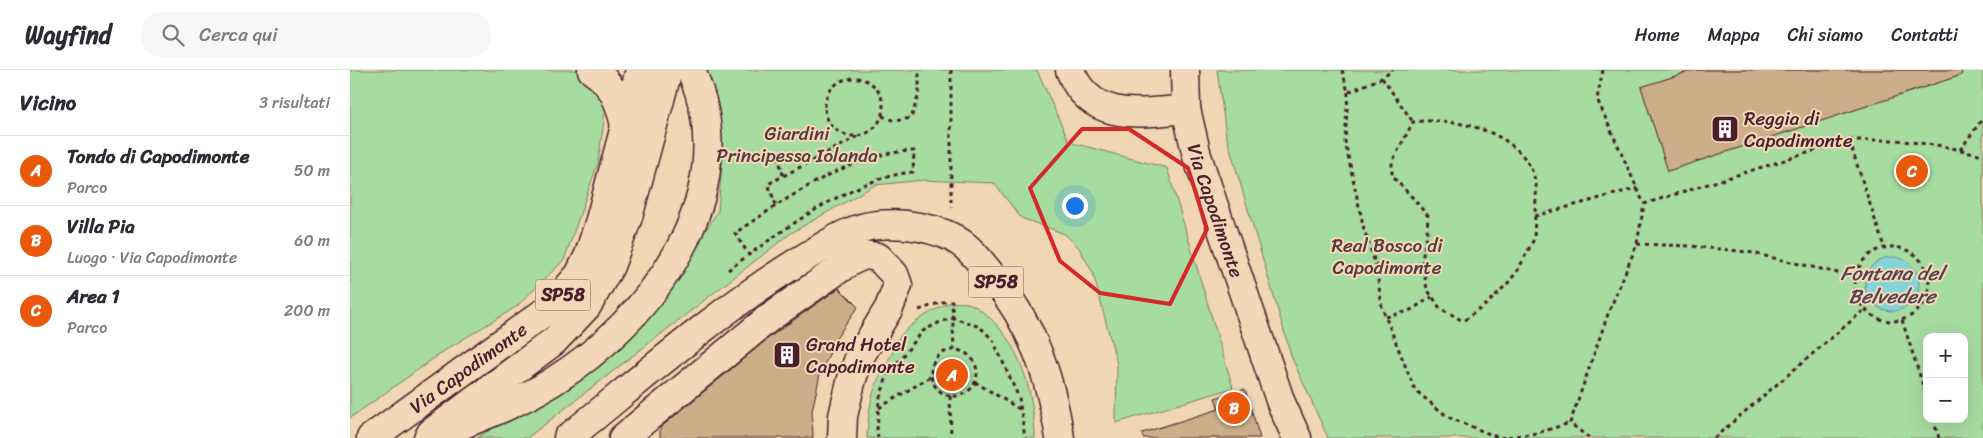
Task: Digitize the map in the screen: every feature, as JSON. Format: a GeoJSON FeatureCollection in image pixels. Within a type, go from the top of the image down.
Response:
{"type":"FeatureCollection","features":[{"type":"Feature","properties":{"kind":"main road"},"geometry":{"type":"LineString","coordinates":[[592,70],[603,78],[614,92],[621,108],[625,126]]}},
{"type":"Feature","properties":{"kind":"main road","name":"Via Capodimonte"},"geometry":{"type":"LineString","coordinates":[[371,438],[550,308],[579,275],[589,256],[599,226],[640,70]]}},
{"type":"Feature","properties":{"kind":"main road"},"geometry":{"type":"LineString","coordinates":[[1070,70],[1078,86],[1088,97],[1102,106],[1121,112],[1186,109]]}},
{"type":"Feature","properties":{"kind":"main road","name":"Via Capodimonte"},"geometry":{"type":"LineString","coordinates":[[1178,70],[1197,156],[1281,403],[1297,438]]}},
{"type":"Feature","properties":{"kind":"main road"},"geometry":{"type":"LineString","coordinates":[[428,438],[506,406],[553,381],[623,325],[668,270],[684,244],[693,222],[702,194],[707,165],[708,138],[700,92],[681,72]]}},
{"type":"Feature","properties":{"kind":"main road","name":"Via Capodimonte"},"geometry":{"type":"LineString","coordinates":[[424,438],[554,341],[587,306],[610,266],[681,72]]}},
{"type":"Feature","properties":{"kind":"main road","name":"SP58"},"geometry":{"type":"LineString","coordinates":[[568,438],[729,308],[787,268],[847,233],[876,225],[898,224],[925,228],[952,238],[962,244],[1009,297],[1027,326],[1040,357],[1055,405],[1060,438]]}},
{"type":"Feature","properties":{"kind":"main road"},"geometry":{"type":"LineString","coordinates":[[623,438],[770,317],[849,262],[864,256],[878,257],[894,274],[898,285],[889,308],[859,358],[851,382],[844,416],[842,438]]}},
{"type":"Feature","properties":{"kind":"path"},"geometry":{"type":"LineString","coordinates":[[882,116],[895,121],[911,118],[919,94],[919,70]]}},
{"type":"Feature","properties":{"kind":"path"},"geometry":{"type":"LineString","coordinates":[[951,70],[951,205]]}},
{"type":"Feature","properties":{"kind":"path"},"geometry":{"type":"LineString","coordinates":[[1342,70],[1348,92],[1345,142],[1364,229],[1376,266],[1382,308],[1415,390],[1448,417],[1499,438],[1537,432],[1570,423]]}},
{"type":"Feature","properties":{"kind":"path"},"geometry":{"type":"LineString","coordinates":[[1348,92],[1382,78],[1393,70]]}},
{"type":"Feature","properties":{"kind":"path"},"geometry":{"type":"LineString","coordinates":[[1570,423],[1608,314],[1637,244],[1644,204],[1596,99],[1603,70]]}},
{"type":"Feature","properties":{"kind":"path"},"geometry":{"type":"LineString","coordinates":[[776,205],[768,184],[862,135],[878,124],[882,116],[882,97],[870,83],[862,79],[852,78],[835,86],[826,102],[826,112],[830,122],[836,129],[844,134],[862,135]]}},
{"type":"Feature","properties":{"kind":"path"},"geometry":{"type":"LineString","coordinates":[[1382,78],[1413,122]]}},
{"type":"Feature","properties":{"kind":"path"},"geometry":{"type":"LineString","coordinates":[[1960,150],[1983,118]]}},
{"type":"Feature","properties":{"kind":"path"},"geometry":{"type":"LineString","coordinates":[[1427,120],[1470,125],[1504,138],[1529,164],[1536,185],[1534,239],[1518,270],[1487,304],[1463,321],[1440,308],[1427,289],[1422,260],[1428,216],[1392,176],[1392,162],[1413,122],[1427,120]]}},
{"type":"Feature","properties":{"kind":"path"},"geometry":{"type":"LineString","coordinates":[[1644,204],[1849,140],[1896,140],[1983,155]]}},
{"type":"Feature","properties":{"kind":"path"},"geometry":{"type":"LineString","coordinates":[[1849,140],[1884,247]]}},
{"type":"Feature","properties":{"kind":"path"},"geometry":{"type":"LineString","coordinates":[[728,270],[749,255],[778,234],[865,184],[894,174],[913,172],[914,151],[897,151],[844,167],[776,205],[735,233],[749,255]]}},
{"type":"Feature","properties":{"kind":"path"},"geometry":{"type":"LineString","coordinates":[[778,156],[784,176]]}},
{"type":"Feature","properties":{"kind":"path"},"geometry":{"type":"LineString","coordinates":[[1535,216],[1637,188]]}},
{"type":"Feature","properties":{"kind":"path"},"geometry":{"type":"LineString","coordinates":[[1637,244],[1690,246],[1748,252],[1855,277]]}},
{"type":"Feature","properties":{"kind":"path"},"geometry":{"type":"LineString","coordinates":[[1884,247],[1903,247],[1920,258],[1929,274],[1929,294],[1919,310],[1902,320],[1882,320],[1864,310],[1855,294],[1855,277],[1864,258],[1884,247]]}},
{"type":"Feature","properties":{"kind":"path"},"geometry":{"type":"LineString","coordinates":[[1386,316],[1409,311],[1432,297]]}},
{"type":"Feature","properties":{"kind":"path"},"geometry":{"type":"LineString","coordinates":[[912,314],[928,306],[952,301],[954,350]]}},
{"type":"Feature","properties":{"kind":"path"},"geometry":{"type":"LineString","coordinates":[[1714,438],[1864,310]]}},
{"type":"Feature","properties":{"kind":"path"},"geometry":{"type":"LineString","coordinates":[[878,438],[876,430],[879,400],[888,374],[923,331],[942,321],[954,318],[980,327],[993,340],[1019,398],[1025,438]]}},
{"type":"Feature","properties":{"kind":"path"},"geometry":{"type":"LineString","coordinates":[[1902,320],[1923,386]]}},
{"type":"Feature","properties":{"kind":"path"},"geometry":{"type":"LineString","coordinates":[[954,350],[966,354],[972,359],[977,374],[975,382],[965,394],[950,396],[937,390],[930,377],[930,369],[937,356],[943,352],[954,350]]}},
{"type":"Feature","properties":{"kind":"path"},"geometry":{"type":"LineString","coordinates":[[879,408],[930,377]]}},
{"type":"Feature","properties":{"kind":"path"},"geometry":{"type":"LineString","coordinates":[[975,382],[1021,410]]}},
{"type":"Feature","properties":{"kind":"path"},"geometry":{"type":"LineString","coordinates":[[950,396],[950,438]]}},
{"type":"Feature","properties":{"kind":"path"},"geometry":{"type":"LineString","coordinates":[[1570,423],[1589,438]]}},
{"type":"Feature","properties":{"kind":"path"},"geometry":{"type":"LineString","coordinates":[[1934,423],[1939,438]]}},
{"type":"Feature","properties":{"kind":"highlighted area"},"geometry":{"type":"Polygon","coordinates":[[[1082,129],[1129,129],[1188,168],[1207,229],[1170,304],[1100,293],[1060,261],[1030,188],[1082,129]]]}},
{"type":"Feature","properties":{"kind":"green space"},"geometry":{"type":"Polygon","coordinates":[[[350,70],[611,70],[598,163],[564,260],[516,307],[447,349],[350,418],[350,70]]]}},
{"type":"Feature","properties":{"kind":"green space","name":"Giardini Principessa Iolanda"},"geometry":{"type":"Polygon","coordinates":[[[706,70],[1037,70],[1069,142],[1167,168],[1233,388],[1116,423],[1117,364],[1093,273],[1079,248],[1065,234],[1021,218],[994,183],[924,180],[875,185],[791,233],[527,438],[477,438],[541,398],[643,324],[718,211],[723,152],[706,70]]]}},
{"type":"Feature","properties":{"kind":"green space","name":"Real Bosco di Capodimonte"},"geometry":{"type":"Polygon","coordinates":[[[1217,70],[1983,70],[1983,438],[1328,438],[1292,358],[1226,135],[1217,70]]]}},
{"type":"Feature","properties":{"kind":"green space"},"geometry":{"type":"Polygon","coordinates":[[[948,303],[967,303],[977,307],[1001,330],[1010,343],[1018,358],[1029,389],[1035,438],[867,438],[869,414],[876,384],[899,338],[916,322],[948,303]]]}},
{"type":"Feature","properties":{"kind":"water","name":"Fontana del Belvedere"},"geometry":{"type":"Polygon","coordinates":[[[1892,257],[1902,259],[1911,265],[1917,274],[1919,284],[1917,294],[1911,303],[1902,309],[1892,311],[1882,309],[1873,303],[1867,294],[1865,284],[1867,274],[1873,265],[1882,259],[1892,257]]]}},
{"type":"Feature","properties":{"kind":"building","name":"Reggia di Capodimonte"},"geometry":{"type":"Polygon","coordinates":[[[1694,70],[1961,70],[1962,75],[1668,171],[1641,87],[1694,70]]]}},
{"type":"Feature","properties":{"kind":"building","name":"Grand Hotel Capodimonte"},"geometry":{"type":"Polygon","coordinates":[[[839,288],[858,307],[837,337],[820,374],[812,411],[813,438],[660,438],[660,428],[771,336],[839,288]]]}},
{"type":"Feature","properties":{"kind":"building"},"geometry":{"type":"Polygon","coordinates":[[[1245,389],[1260,438],[1143,438],[1142,433],[1219,409],[1215,398],[1245,389]]]}},
{"type":"Feature","properties":{"kind":"place","name":"Reggia di Capodimonte"},"geometry":{"type":"Point","coordinates":[1725,129]}},
{"type":"Feature","properties":{"kind":"place","name":"Area 1"},"geometry":{"type":"Point","coordinates":[1912,171]}},
{"type":"Feature","properties":{"kind":"place","name":"Grand Hotel Capodimonte"},"geometry":{"type":"Point","coordinates":[787,355]}},
{"type":"Feature","properties":{"kind":"place","name":"Tondo di Capodimonte"},"geometry":{"type":"Point","coordinates":[952,375]}},
{"type":"Feature","properties":{"kind":"place","name":"Villa Pia"},"geometry":{"type":"Point","coordinates":[1234,408]}}]}
